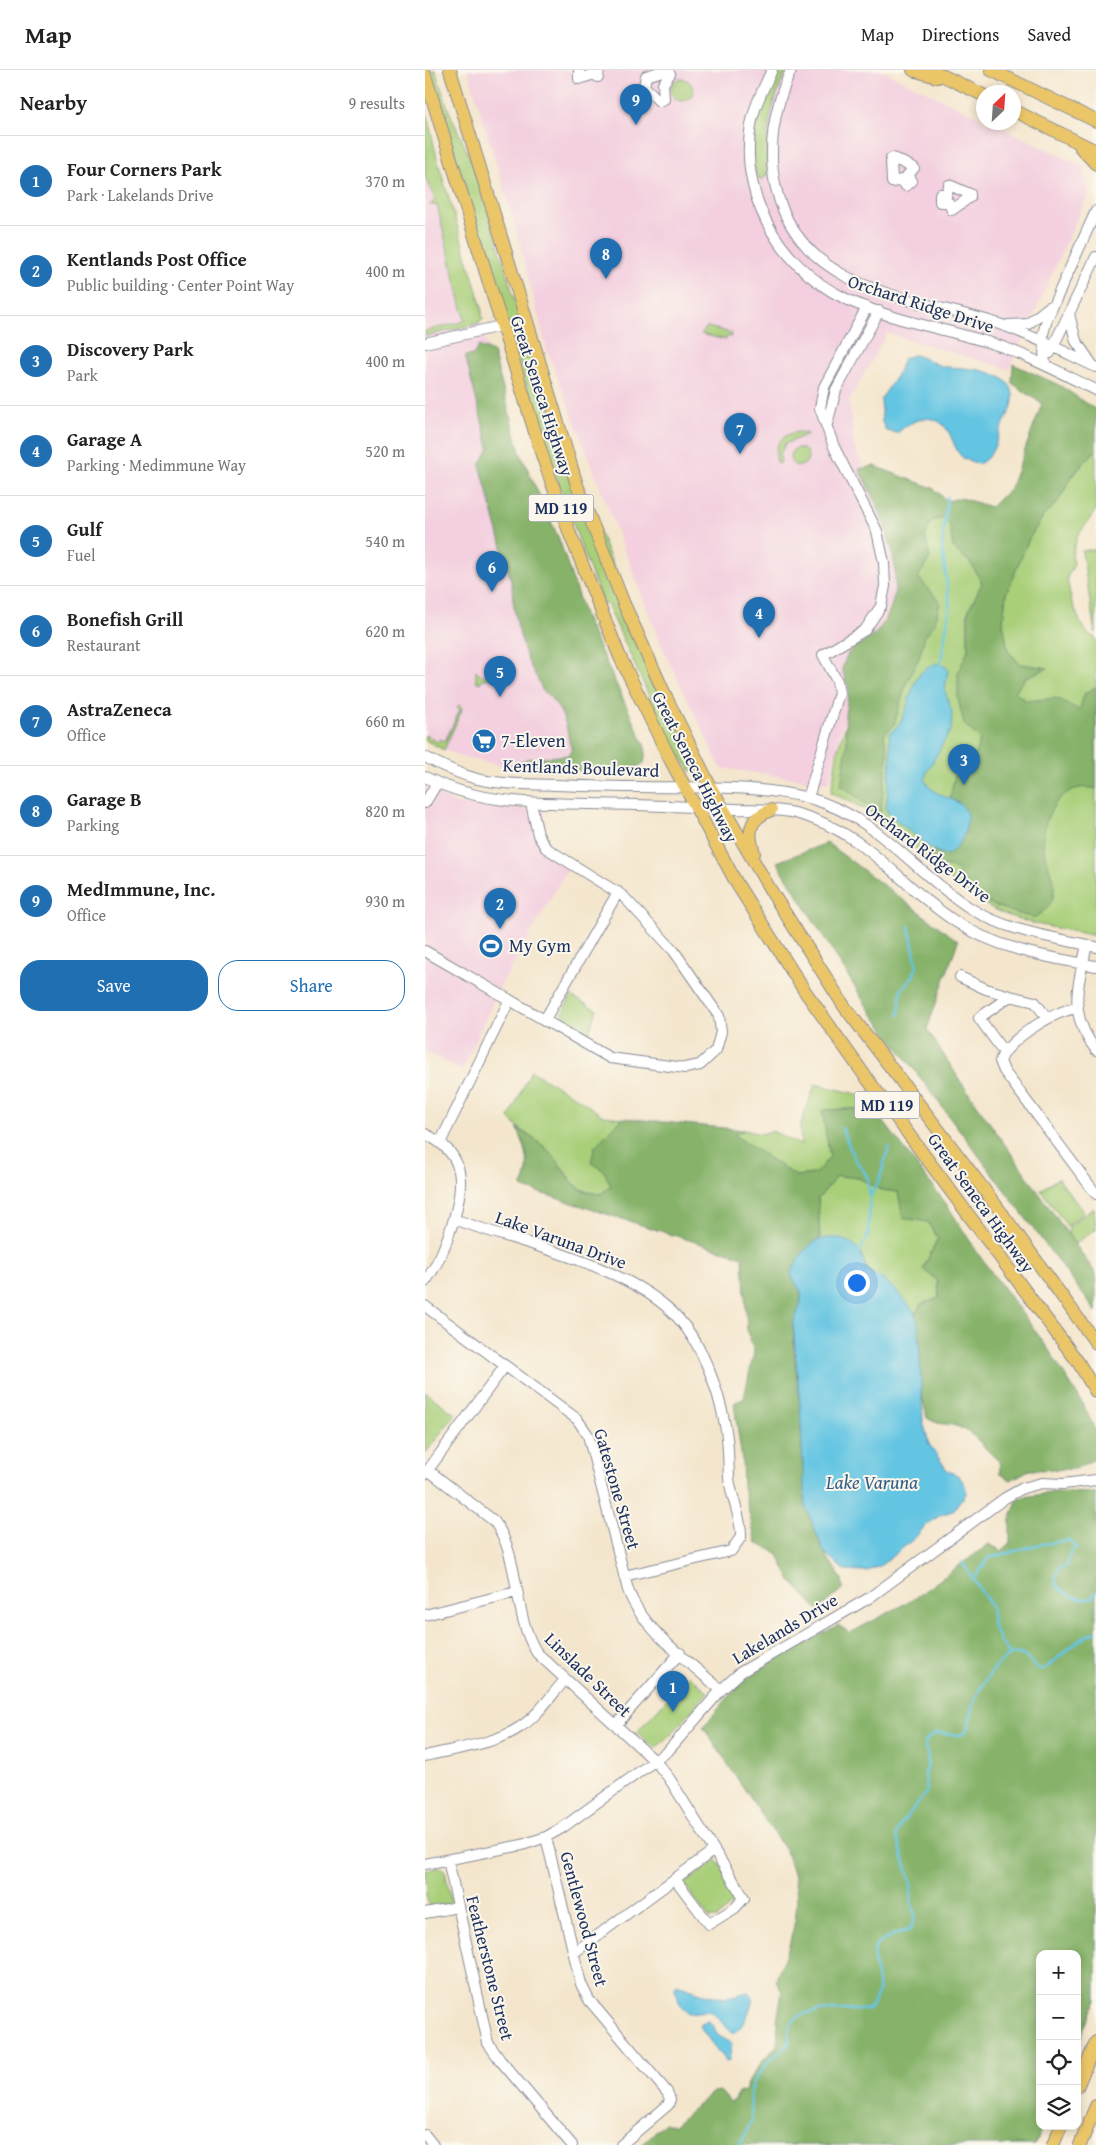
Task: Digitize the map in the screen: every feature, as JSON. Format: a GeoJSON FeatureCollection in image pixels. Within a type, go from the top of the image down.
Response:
{"type":"FeatureCollection","features":[{"type":"Feature","properties":{"kind":"main road","name":"Great Seneca Highway"},"geometry":{"type":"LineString","coordinates":[[450,70],[577,485],[628,612],[667,699],[710,786],[771,891],[844,1006],[1020,1238],[1096,1343]]}},
{"type":"Feature","properties":{"kind":"main road"},"geometry":{"type":"LineString","coordinates":[[913,70],[956,82]]}},
{"type":"Feature","properties":{"kind":"main road"},"geometry":{"type":"LineString","coordinates":[[931,70],[976,92]]}},
{"type":"Feature","properties":{"kind":"main road"},"geometry":{"type":"LineString","coordinates":[[991,70],[1096,121]]}},
{"type":"Feature","properties":{"kind":"main road","name":"Great Seneca Highway"},"geometry":{"type":"LineString","coordinates":[[425,75],[501,326],[543,458],[571,534],[621,657],[705,826],[737,884],[804,990],[863,1073],[1078,1362],[1096,1392]]}},
{"type":"Feature","properties":{"kind":"main road"},"geometry":{"type":"LineString","coordinates":[[1021,114],[1096,151]]}},
{"type":"Feature","properties":{"kind":"main road"},"geometry":{"type":"LineString","coordinates":[[1067,137],[1092,158],[1096,164]]}},
{"type":"Feature","properties":{"kind":"main road"},"geometry":{"type":"LineString","coordinates":[[771,810],[755,820],[749,837],[771,891]]}},
{"type":"Feature","properties":{"kind":"main road"},"geometry":{"type":"LineString","coordinates":[[1078,2085],[1096,2042]]}},
{"type":"Feature","properties":{"kind":"main road"},"geometry":{"type":"LineString","coordinates":[[1080,2145],[1096,2106]]}},
{"type":"Feature","properties":{"kind":"main road"},"geometry":{"type":"LineString","coordinates":[[1053,2145],[1059,2130]]}},
{"type":"Feature","properties":{"kind":"street"},"geometry":{"type":"LineString","coordinates":[[579,70],[579,79],[594,74],[598,77],[599,70]]}},
{"type":"Feature","properties":{"kind":"street","name":"Orchard Ridge Drive"},"geometry":{"type":"LineString","coordinates":[[772,70],[757,104],[750,130],[750,169],[759,206],[774,236],[797,266],[815,282],[867,307],[1002,347],[1045,365],[1096,390]]}},
{"type":"Feature","properties":{"kind":"street","name":"Orchard Ridge Drive"},"geometry":{"type":"LineString","coordinates":[[791,70],[773,120],[771,155],[778,198],[792,227],[803,243],[834,270],[864,284],[997,324],[1043,342],[1095,366]]}},
{"type":"Feature","properties":{"kind":"street"},"geometry":{"type":"LineString","coordinates":[[1045,365],[1044,327],[1053,302],[1096,211]]}},
{"type":"Feature","properties":{"kind":"street"},"geometry":{"type":"LineString","coordinates":[[1045,365],[1096,257]]}},
{"type":"Feature","properties":{"kind":"street"},"geometry":{"type":"LineString","coordinates":[[997,324],[1010,326],[1028,324],[1045,312],[1053,302]]}},
{"type":"Feature","properties":{"kind":"street"},"geometry":{"type":"LineString","coordinates":[[808,798],[839,693],[837,681],[823,655],[865,630],[881,606],[885,586],[884,564],[877,531],[834,447],[827,424],[821,416],[820,408],[824,387],[867,307]]}},
{"type":"Feature","properties":{"kind":"street"},"geometry":{"type":"LineString","coordinates":[[827,424],[831,416],[836,390],[879,311]]}},
{"type":"Feature","properties":{"kind":"street"},"geometry":{"type":"LineString","coordinates":[[1069,314],[1076,341],[1095,366]]}},
{"type":"Feature","properties":{"kind":"street"},"geometry":{"type":"LineString","coordinates":[[425,343],[501,326]]}},
{"type":"Feature","properties":{"kind":"street","name":"Kentlands Boulevard"},"geometry":{"type":"LineString","coordinates":[[425,757],[457,773],[494,782],[639,787],[710,786]]}},
{"type":"Feature","properties":{"kind":"street","name":"Kentlands Boulevard"},"geometry":{"type":"LineString","coordinates":[[425,777],[481,798],[531,803],[696,806]]}},
{"type":"Feature","properties":{"kind":"street"},"geometry":{"type":"LineString","coordinates":[[425,803],[437,783]]}},
{"type":"Feature","properties":{"kind":"street","name":"Orchard Ridge Drive"},"geometry":{"type":"LineString","coordinates":[[710,786],[768,791],[808,798],[839,809],[863,822],[896,845],[950,893],[988,918],[1029,932],[1091,946]]}},
{"type":"Feature","properties":{"kind":"street"},"geometry":{"type":"LineString","coordinates":[[425,952],[604,1055],[626,1061],[675,1068],[690,1068],[706,1061],[716,1050],[721,1027],[716,1010],[667,942],[618,892],[552,853],[541,842],[531,803]]}},
{"type":"Feature","properties":{"kind":"street"},"geometry":{"type":"LineString","coordinates":[[536,826],[547,803]]}},
{"type":"Feature","properties":{"kind":"street","name":"Orchard Ridge Drive"},"geometry":{"type":"LineString","coordinates":[[696,806],[771,810],[816,819],[843,831],[873,852],[938,909],[977,934],[1025,952],[1096,966]]}},
{"type":"Feature","properties":{"kind":"street"},"geometry":{"type":"LineString","coordinates":[[544,1021],[618,892]]}},
{"type":"Feature","properties":{"kind":"street"},"geometry":{"type":"LineString","coordinates":[[1091,946],[1083,964],[1076,1008],[1081,1027],[1096,1049]]}},
{"type":"Feature","properties":{"kind":"street"},"geometry":{"type":"LineString","coordinates":[[960,977],[986,989],[1035,1002],[1047,1018]]}},
{"type":"Feature","properties":{"kind":"street"},"geometry":{"type":"LineString","coordinates":[[1003,1051],[979,1018],[1010,996]]}},
{"type":"Feature","properties":{"kind":"street"},"geometry":{"type":"LineString","coordinates":[[441,1141],[509,1001]]}},
{"type":"Feature","properties":{"kind":"street"},"geometry":{"type":"LineString","coordinates":[[1076,1008],[1062,1010],[1047,1018],[1003,1051],[999,1060],[1004,1071],[1096,1194]]}},
{"type":"Feature","properties":{"kind":"street"},"geometry":{"type":"LineString","coordinates":[[425,1134],[441,1141],[451,1154],[461,1174],[461,1195],[454,1219],[439,1261],[425,1282]]}},
{"type":"Feature","properties":{"kind":"street","name":"Lake Varuna Drive"},"geometry":{"type":"LineString","coordinates":[[454,1219],[600,1268],[647,1291],[680,1319],[707,1366],[725,1423],[729,1477],[741,1537],[731,1550],[624,1576]]}},
{"type":"Feature","properties":{"kind":"street","name":"Gatestone Street"},"geometry":{"type":"LineString","coordinates":[[425,1306],[577,1419],[583,1426],[588,1435],[624,1576],[634,1606],[653,1629],[721,1690]]}},
{"type":"Feature","properties":{"kind":"street"},"geometry":{"type":"LineString","coordinates":[[426,1472],[505,1366]]}},
{"type":"Feature","properties":{"kind":"street","name":"Linslade Street"},"geometry":{"type":"LineString","coordinates":[[426,1472],[487,1515],[499,1528],[508,1550],[516,1592],[532,1646],[565,1680],[655,1761],[669,1778],[744,1898],[724,1916],[709,1924],[675,1878]]}},
{"type":"Feature","properties":{"kind":"street","name":"Lakelands Drive"},"geometry":{"type":"LineString","coordinates":[[425,1864],[522,1845],[546,1837],[655,1761],[668,1750],[721,1690],[750,1666],[869,1598],[1005,1498],[1023,1488],[1041,1483],[1063,1484],[1096,1480]]}},
{"type":"Feature","properties":{"kind":"street"},"geometry":{"type":"LineString","coordinates":[[425,1615],[516,1592]]}},
{"type":"Feature","properties":{"kind":"street"},"geometry":{"type":"LineString","coordinates":[[616,1725],[680,1653]]}},
{"type":"Feature","properties":{"kind":"street"},"geometry":{"type":"LineString","coordinates":[[425,1756],[498,1738],[513,1732],[529,1720],[565,1680]]}},
{"type":"Feature","properties":{"kind":"street","name":"Gentlewood Street"},"geometry":{"type":"LineString","coordinates":[[546,1837],[575,1952],[581,1984],[589,2000],[667,2092],[670,2099],[668,2105],[621,2145]]}},
{"type":"Feature","properties":{"kind":"street"},"geometry":{"type":"LineString","coordinates":[[575,1952],[714,1850]]}},
{"type":"Feature","properties":{"kind":"street","name":"Featherstone Street"},"geometry":{"type":"LineString","coordinates":[[448,1860],[488,2043],[571,2145]]}},
{"type":"Feature","properties":{"kind":"street"},"geometry":{"type":"LineString","coordinates":[[425,1913],[458,1907]]}},
{"type":"Feature","properties":{"kind":"street"},"geometry":{"type":"LineString","coordinates":[[425,2135],[433,2145]]}},
{"type":"Feature","properties":{"kind":"shaded area"},"geometry":{"type":"Polygon","coordinates":[[[468,70],[881,70],[976,116],[976,130],[1007,130],[1084,167],[1089,193],[1009,369],[887,333],[849,401],[854,447],[880,503],[896,551],[895,593],[841,731],[829,783],[721,768],[661,645],[547,350],[515,225],[468,70]]]}},
{"type":"Feature","properties":{"kind":"shaded area"},"geometry":{"type":"Polygon","coordinates":[[[425,128],[516,448],[637,751],[554,767],[499,765],[458,756],[425,739],[425,128]]]}},
{"type":"Feature","properties":{"kind":"shaded area"},"geometry":{"type":"Polygon","coordinates":[[[425,786],[456,804],[544,811],[539,850],[568,868],[499,989],[462,1071],[425,1051],[425,786]]]}},
{"type":"Feature","properties":{"kind":"green space"},"geometry":{"type":"Polygon","coordinates":[[[429,70],[435,70],[449,111],[476,171],[541,387],[696,771],[691,771],[671,744],[607,604],[603,604],[578,538],[533,405],[429,70]]]}},
{"type":"Feature","properties":{"kind":"green space"},"geometry":{"type":"Polygon","coordinates":[[[776,70],[787,70],[775,98],[769,122],[767,175],[762,180],[757,177],[754,164],[754,136],[765,95],[776,70]]]}},
{"type":"Feature","properties":{"kind":"green space"},"geometry":{"type":"Polygon","coordinates":[[[682,79],[690,82],[693,90],[690,98],[682,101],[674,98],[671,90],[674,82],[682,79]]]}},
{"type":"Feature","properties":{"kind":"green space"},"geometry":{"type":"Polygon","coordinates":[[[425,107],[438,162],[484,319],[476,324],[426,336],[425,331],[465,321],[437,205],[430,205],[435,200],[425,176],[425,107]]]}},
{"type":"Feature","properties":{"kind":"green space"},"geometry":{"type":"Polygon","coordinates":[[[707,327],[732,333],[731,337],[727,336],[726,340],[701,334],[707,327]]]}},
{"type":"Feature","properties":{"kind":"green space"},"geometry":{"type":"Polygon","coordinates":[[[479,346],[493,352],[520,452],[559,539],[585,617],[644,744],[646,752],[644,763],[636,767],[601,771],[508,767],[528,759],[569,755],[572,749],[561,713],[550,697],[542,690],[521,640],[513,602],[512,584],[480,465],[489,448],[465,356],[473,355],[479,346]]]}},
{"type":"Feature","properties":{"kind":"green space"},"geometry":{"type":"Polygon","coordinates":[[[1013,364],[1061,386],[1096,410],[1096,450],[1073,475],[1057,503],[1044,515],[1029,539],[1006,594],[1003,622],[1008,651],[1020,664],[1048,668],[1026,677],[1015,692],[1026,701],[1057,698],[1079,710],[1085,693],[1096,687],[1096,789],[1084,787],[1072,790],[1055,804],[1049,814],[1043,838],[1054,892],[1050,904],[1034,918],[997,907],[979,898],[966,887],[957,869],[939,865],[928,854],[934,851],[939,854],[959,802],[950,799],[957,763],[974,757],[980,740],[964,724],[958,698],[958,672],[968,650],[968,612],[982,583],[971,563],[953,548],[950,526],[942,518],[931,521],[925,537],[930,558],[918,577],[940,602],[935,623],[925,636],[919,658],[906,684],[894,725],[884,735],[888,753],[880,815],[841,785],[847,744],[845,715],[849,690],[842,669],[850,651],[873,636],[880,628],[890,609],[895,589],[895,568],[885,526],[859,469],[874,466],[933,488],[947,501],[961,498],[991,507],[1011,487],[1042,404],[1012,383],[1013,364]]]}},
{"type":"Feature","properties":{"kind":"green space"},"geometry":{"type":"Polygon","coordinates":[[[799,432],[808,434],[785,444],[780,454],[781,463],[778,464],[776,452],[779,442],[787,435],[799,432]]]}},
{"type":"Feature","properties":{"kind":"green space"},"geometry":{"type":"Polygon","coordinates":[[[795,448],[803,448],[808,453],[806,464],[795,466],[790,461],[790,453],[795,448]]]}},
{"type":"Feature","properties":{"kind":"green space"},"geometry":{"type":"Polygon","coordinates":[[[1096,450],[1096,510],[1077,537],[1072,555],[1074,564],[1067,578],[1071,600],[1081,624],[1088,634],[1096,638],[1096,936],[1026,921],[986,905],[959,887],[879,818],[831,793],[838,748],[853,705],[925,636],[935,623],[940,602],[918,577],[930,558],[925,537],[931,521],[942,517],[950,526],[953,548],[971,563],[982,583],[968,612],[968,650],[960,669],[1024,700],[1014,692],[1026,677],[1047,668],[1020,664],[1008,651],[1003,622],[1006,594],[1029,538],[1044,515],[1057,503],[1073,475],[1096,450]]]}},
{"type":"Feature","properties":{"kind":"green space"},"geometry":{"type":"Polygon","coordinates":[[[1096,549],[1096,633],[1095,633],[1082,551],[1096,549]]]}},
{"type":"Feature","properties":{"kind":"green space"},"geometry":{"type":"Polygon","coordinates":[[[508,662],[512,673],[481,680],[480,683],[476,681],[476,670],[481,676],[507,669],[506,664],[508,662]]]}},
{"type":"Feature","properties":{"kind":"green space"},"geometry":{"type":"Polygon","coordinates":[[[459,705],[462,708],[461,712],[444,750],[425,740],[425,735],[437,742],[440,739],[445,741],[460,710],[457,707],[459,705]]]}},
{"type":"Feature","properties":{"kind":"green space"},"geometry":{"type":"Polygon","coordinates":[[[827,843],[958,941],[927,1029],[961,1082],[1096,1274],[1096,1312],[868,1008],[777,862],[827,843]]]}},
{"type":"Feature","properties":{"kind":"green space"},"geometry":{"type":"Polygon","coordinates":[[[571,996],[597,1010],[588,1034],[563,1019],[565,1015],[562,1013],[571,996]]]}},
{"type":"Feature","properties":{"kind":"green space"},"geometry":{"type":"Polygon","coordinates":[[[531,1071],[579,1099],[603,1116],[623,1118],[595,1146],[611,1186],[601,1194],[582,1189],[575,1184],[548,1150],[509,1118],[531,1071]]]}},
{"type":"Feature","properties":{"kind":"green space"},"geometry":{"type":"Polygon","coordinates":[[[815,1084],[861,1095],[873,1108],[822,1110],[830,1157],[815,1174],[795,1176],[734,1135],[744,1130],[761,1134],[772,1131],[801,1145],[800,1127],[815,1084]]]}},
{"type":"Feature","properties":{"kind":"green space"},"geometry":{"type":"Polygon","coordinates":[[[873,1108],[947,1205],[981,1258],[1047,1347],[1083,1404],[1096,1432],[1096,1458],[1075,1469],[1029,1470],[1011,1480],[1000,1474],[999,1461],[968,1432],[962,1428],[932,1421],[927,1418],[920,1387],[920,1343],[915,1315],[921,1304],[939,1298],[938,1281],[923,1269],[938,1238],[928,1222],[903,1218],[898,1192],[881,1190],[859,1178],[837,1176],[818,1199],[820,1240],[803,1252],[791,1275],[801,1292],[801,1302],[793,1324],[794,1351],[800,1405],[824,1552],[842,1579],[843,1588],[818,1610],[790,1580],[777,1553],[756,1543],[743,1487],[742,1460],[734,1403],[744,1398],[754,1352],[747,1330],[743,1257],[521,1187],[527,1172],[527,1157],[517,1128],[549,1151],[570,1180],[582,1190],[601,1194],[611,1186],[604,1171],[591,1162],[595,1146],[623,1118],[744,1130],[734,1135],[796,1176],[815,1174],[830,1157],[822,1110],[873,1108]]]}},
{"type":"Feature","properties":{"kind":"green space"},"geometry":{"type":"Polygon","coordinates":[[[837,1175],[859,1178],[881,1190],[898,1192],[928,1222],[938,1238],[923,1269],[938,1281],[939,1299],[921,1304],[915,1315],[913,1310],[867,1270],[860,1252],[820,1240],[818,1199],[837,1175]]]}},
{"type":"Feature","properties":{"kind":"green space"},"geometry":{"type":"Polygon","coordinates":[[[1058,1178],[1084,1213],[1067,1226],[1041,1190],[1058,1178]]]}},
{"type":"Feature","properties":{"kind":"green space"},"geometry":{"type":"Polygon","coordinates":[[[1094,1208],[1096,1229],[1075,1244],[1068,1236],[1069,1226],[1094,1208]]]}},
{"type":"Feature","properties":{"kind":"green space"},"geometry":{"type":"Polygon","coordinates":[[[425,1392],[455,1414],[425,1454],[425,1392]]]}},
{"type":"Feature","properties":{"kind":"green space"},"geometry":{"type":"Polygon","coordinates":[[[1056,1492],[1096,1493],[1096,2000],[1081,2036],[1081,1950],[1036,1950],[1036,2130],[1041,2130],[1035,2145],[641,2145],[665,2123],[673,2126],[713,2092],[720,2091],[730,2102],[735,2100],[738,2093],[745,2091],[755,2071],[778,2044],[777,2021],[782,1992],[776,1980],[787,1952],[795,1922],[796,1887],[785,1850],[703,1727],[737,1687],[753,1673],[838,1625],[850,1633],[912,1600],[989,1544],[1002,1551],[1010,1542],[1010,1519],[1018,1498],[1056,1492]]]}},
{"type":"Feature","properties":{"kind":"green space"},"geometry":{"type":"Polygon","coordinates":[[[689,1675],[708,1692],[667,1739],[655,1748],[637,1732],[689,1675]]]}},
{"type":"Feature","properties":{"kind":"green space"},"geometry":{"type":"Polygon","coordinates":[[[717,1860],[740,1897],[717,1918],[709,1918],[684,1884],[717,1860]]]}},
{"type":"Feature","properties":{"kind":"green space"},"geometry":{"type":"Polygon","coordinates":[[[440,1867],[445,1871],[451,1901],[450,1904],[431,1908],[426,1896],[425,1870],[440,1867]]]}},
{"type":"Feature","properties":{"kind":"water"},"geometry":{"type":"Polygon","coordinates":[[[914,355],[946,367],[967,368],[991,373],[1009,384],[1013,394],[1012,406],[994,448],[984,461],[978,464],[963,458],[948,431],[936,420],[923,419],[916,421],[897,433],[886,431],[882,422],[881,399],[897,375],[904,358],[914,355]]]}},
{"type":"Feature","properties":{"kind":"water"},"geometry":{"type":"Polygon","coordinates":[[[940,663],[948,669],[945,691],[952,712],[951,729],[927,772],[925,780],[938,793],[961,805],[966,811],[967,819],[965,832],[960,842],[953,851],[946,855],[931,849],[889,814],[886,809],[891,756],[889,734],[902,719],[918,677],[930,666],[940,663]]]}},
{"type":"Feature","properties":{"kind":"water","name":"Lake Varuna"},"geometry":{"type":"Polygon","coordinates":[[[838,1238],[851,1243],[860,1252],[867,1270],[885,1281],[899,1293],[913,1310],[918,1323],[923,1421],[929,1444],[947,1470],[959,1476],[965,1485],[966,1494],[953,1511],[942,1514],[924,1527],[915,1538],[880,1566],[867,1571],[845,1571],[824,1552],[805,1505],[800,1405],[793,1324],[801,1302],[801,1292],[791,1275],[798,1260],[814,1242],[820,1239],[838,1238]]]}},
{"type":"Feature","properties":{"kind":"water"},"geometry":{"type":"Polygon","coordinates":[[[677,1985],[724,1998],[748,1992],[753,1998],[749,2012],[742,2025],[736,2032],[731,2032],[713,2013],[707,2011],[688,2013],[677,1998],[675,1987],[677,1985]]]}},
{"type":"Feature","properties":{"kind":"water"},"geometry":{"type":"Polygon","coordinates":[[[707,2021],[710,2022],[719,2036],[732,2044],[729,2061],[726,2062],[701,2029],[700,2025],[707,2021]]]}},
{"type":"Feature","properties":{"kind":"waterway"},"geometry":{"type":"LineString","coordinates":[[940,666],[950,607],[942,547],[947,497]]}},
{"type":"Feature","properties":{"kind":"waterway"},"geometry":{"type":"LineString","coordinates":[[899,1015],[901,990],[913,976],[917,966],[909,926]]}},
{"type":"Feature","properties":{"kind":"waterway"},"geometry":{"type":"LineString","coordinates":[[842,1128],[853,1156],[867,1176],[870,1197]]}},
{"type":"Feature","properties":{"kind":"waterway"},"geometry":{"type":"LineString","coordinates":[[860,1252],[868,1236],[870,1197],[879,1181],[889,1146]]}},
{"type":"Feature","properties":{"kind":"waterway"},"geometry":{"type":"LineString","coordinates":[[973,1580],[989,1558],[1037,1545],[1069,1540],[1077,1547],[1071,1551],[1067,1566],[1059,1567],[1055,1584],[1063,1591],[1077,1598],[1092,1598],[1094,1593],[1096,1593]]}},
{"type":"Feature","properties":{"kind":"waterway"},"geometry":{"type":"LineString","coordinates":[[962,1562],[991,1606],[993,1626],[1000,1641],[1010,1655]]}},
{"type":"Feature","properties":{"kind":"waterway"},"geometry":{"type":"LineString","coordinates":[[739,2145],[752,2120],[750,2093],[756,2077],[769,2061],[788,2045],[790,2026],[795,2019],[804,2014],[826,2010],[868,2009],[878,1994],[874,1961],[876,1945],[895,1934],[910,1930],[915,1916],[911,1902],[911,1882],[896,1835],[901,1824],[926,1793],[925,1774],[928,1757],[925,1743],[927,1740],[937,1733],[960,1735],[964,1733],[969,1724],[972,1707],[978,1693],[1001,1661],[1015,1654],[1020,1654],[1036,1667],[1044,1669],[1085,1636],[1096,1632]]}},
{"type":"Feature","properties":{"kind":"place","name":"MedImmune, Inc."},"geometry":{"type":"Point","coordinates":[636,125]}},
{"type":"Feature","properties":{"kind":"place","name":"Garage B"},"geometry":{"type":"Point","coordinates":[606,279]}},
{"type":"Feature","properties":{"kind":"place","name":"AstraZeneca"},"geometry":{"type":"Point","coordinates":[740,454]}},
{"type":"Feature","properties":{"kind":"place","name":"Bonefish Grill"},"geometry":{"type":"Point","coordinates":[492,592]}},
{"type":"Feature","properties":{"kind":"place","name":"Garage A"},"geometry":{"type":"Point","coordinates":[759,638]}},
{"type":"Feature","properties":{"kind":"place","name":"Gulf"},"geometry":{"type":"Point","coordinates":[500,697]}},
{"type":"Feature","properties":{"kind":"place","name":"7-Eleven"},"geometry":{"type":"Point","coordinates":[484,741]}},
{"type":"Feature","properties":{"kind":"place","name":"Discovery Park"},"geometry":{"type":"Point","coordinates":[964,785]}},
{"type":"Feature","properties":{"kind":"place","name":"Kentlands Post Office"},"geometry":{"type":"Point","coordinates":[500,929]}},
{"type":"Feature","properties":{"kind":"place","name":"My Gym"},"geometry":{"type":"Point","coordinates":[491,946]}},
{"type":"Feature","properties":{"kind":"place","name":"Four Corners Park"},"geometry":{"type":"Point","coordinates":[673,1712]}}]}
